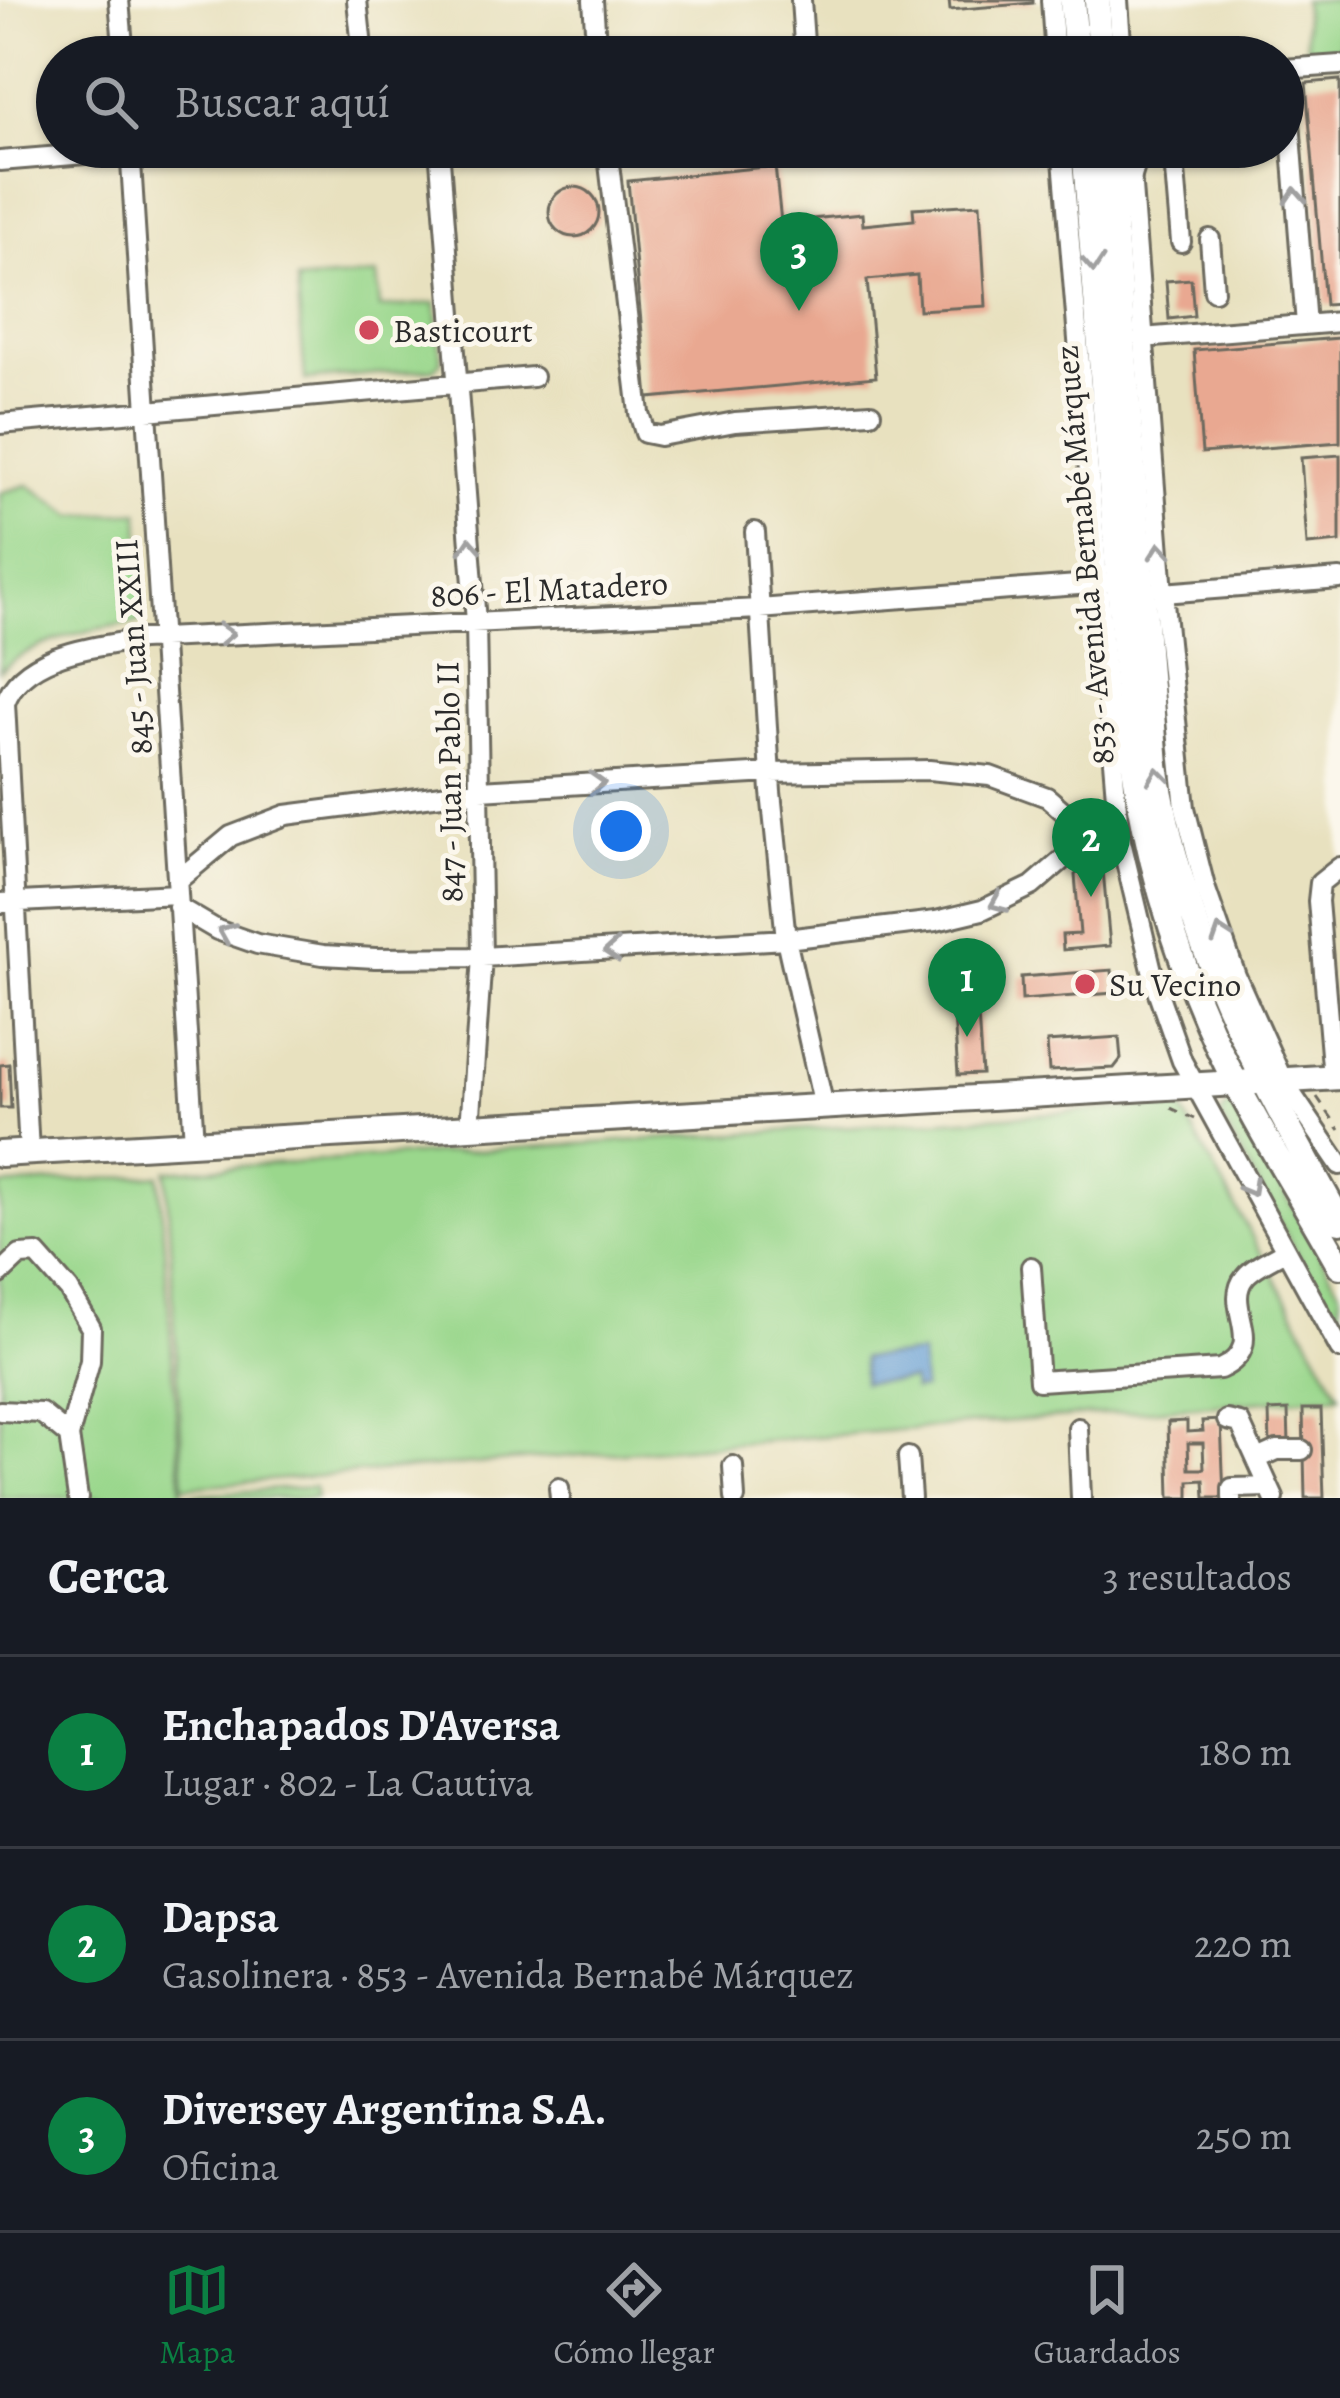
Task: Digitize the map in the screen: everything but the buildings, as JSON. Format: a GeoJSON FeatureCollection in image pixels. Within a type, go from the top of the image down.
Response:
{"type":"FeatureCollection","features":[{"type":"Feature","properties":{"kind":"main road"},"geometry":{"type":"LineString","coordinates":[[1072,0],[1075,36]]}},
{"type":"Feature","properties":{"kind":"main road"},"geometry":{"type":"LineString","coordinates":[[1097,0],[1100,36]]}},
{"type":"Feature","properties":{"kind":"main road","name":"853 - Avenida Bernabé Márquez"},"geometry":{"type":"LineString","coordinates":[[1085,168],[1107,582],[1150,859],[1198,1001],[1269,1087]]}},
{"type":"Feature","properties":{"kind":"main road","name":"853 - Avenida Bernabé Márquez"},"geometry":{"type":"LineString","coordinates":[[1110,168],[1161,798],[1191,915],[1222,998],[1269,1087]]}},
{"type":"Feature","properties":{"kind":"main road"},"geometry":{"type":"LineString","coordinates":[[1114,227],[1128,168]]}},
{"type":"Feature","properties":{"kind":"main road"},"geometry":{"type":"LineString","coordinates":[[0,1154],[1193,1086],[1329,1087]]}},
{"type":"Feature","properties":{"kind":"main road"},"geometry":{"type":"LineString","coordinates":[[1269,1087],[1340,1221]]}},
{"type":"Feature","properties":{"kind":"main road"},"geometry":{"type":"LineString","coordinates":[[1269,1087],[1340,1266]]}},
{"type":"Feature","properties":{"kind":"street"},"geometry":{"type":"LineString","coordinates":[[119,0],[122,36]]}},
{"type":"Feature","properties":{"kind":"street"},"geometry":{"type":"LineString","coordinates":[[358,0],[361,36]]}},
{"type":"Feature","properties":{"kind":"street"},"geometry":{"type":"LineString","coordinates":[[593,0],[596,36]]}},
{"type":"Feature","properties":{"kind":"street"},"geometry":{"type":"LineString","coordinates":[[801,0],[804,36]]}},
{"type":"Feature","properties":{"kind":"street"},"geometry":{"type":"LineString","coordinates":[[1051,0],[1054,36]]}},
{"type":"Feature","properties":{"kind":"street"},"geometry":{"type":"LineString","coordinates":[[1118,0],[1121,36]]}},
{"type":"Feature","properties":{"kind":"street"},"geometry":{"type":"LineString","coordinates":[[1304,68],[1340,65]]}},
{"type":"Feature","properties":{"kind":"street"},"geometry":{"type":"LineString","coordinates":[[0,161],[36,158]]}},
{"type":"Feature","properties":{"kind":"street","name":"845 - Juan XXIII"},"geometry":{"type":"LineString","coordinates":[[132,168],[194,1142]]}},
{"type":"Feature","properties":{"kind":"street","name":"847 - Juan Pablo II"},"geometry":{"type":"LineString","coordinates":[[442,168],[476,622],[482,957],[470,1128]]}},
{"type":"Feature","properties":{"kind":"street"},"geometry":{"type":"LineString","coordinates":[[610,168],[642,430],[659,436],[735,422],[871,412]]}},
{"type":"Feature","properties":{"kind":"street","name":"853 - Avenida Bernabé Márquez"},"geometry":{"type":"LineString","coordinates":[[1064,168],[1107,582],[1119,833],[1156,987],[1193,1086],[1340,1349]]}},
{"type":"Feature","properties":{"kind":"street"},"geometry":{"type":"LineString","coordinates":[[1131,168],[1177,753],[1194,848],[1269,1087],[1340,1165]]}},
{"type":"Feature","properties":{"kind":"street"},"geometry":{"type":"LineString","coordinates":[[1176,168],[1181,242]]}},
{"type":"Feature","properties":{"kind":"street"},"geometry":{"type":"LineString","coordinates":[[1293,168],[1306,325]]}},
{"type":"Feature","properties":{"kind":"street"},"geometry":{"type":"LineString","coordinates":[[1210,239],[1214,290]]}},
{"type":"Feature","properties":{"kind":"street"},"geometry":{"type":"LineString","coordinates":[[1142,338],[1340,322]]}},
{"type":"Feature","properties":{"kind":"street"},"geometry":{"type":"LineString","coordinates":[[0,424],[533,377]]}},
{"type":"Feature","properties":{"kind":"street"},"geometry":{"type":"LineString","coordinates":[[755,532],[785,939],[824,1107]]}},
{"type":"Feature","properties":{"kind":"street"},"geometry":{"type":"LineString","coordinates":[[1163,592],[1340,579]]}},
{"type":"Feature","properties":{"kind":"street","name":"806 - El Matadero"},"geometry":{"type":"LineString","coordinates":[[7,903],[5,703],[17,680],[87,648],[163,638],[759,609],[1107,582]]}},
{"type":"Feature","properties":{"kind":"street"},"geometry":{"type":"LineString","coordinates":[[177,894],[218,844],[266,820],[480,790],[770,773],[929,770],[990,776],[1047,797],[1091,835]]}},
{"type":"Feature","properties":{"kind":"street"},"geometry":{"type":"LineString","coordinates":[[29,1152],[7,903],[177,894],[233,937],[285,950],[375,958],[482,957],[785,939],[982,910],[1032,886],[1091,835],[1119,833]]}},
{"type":"Feature","properties":{"kind":"street"},"geometry":{"type":"LineString","coordinates":[[1329,1087],[1318,901],[1321,883],[1340,867]]}},
{"type":"Feature","properties":{"kind":"street"},"geometry":{"type":"LineString","coordinates":[[1031,1267],[1039,1381],[1220,1369],[1235,1362],[1244,1349],[1240,1291],[1244,1278],[1285,1251]]}},
{"type":"Feature","properties":{"kind":"street"},"geometry":{"type":"LineString","coordinates":[[0,1274],[20,1255],[37,1254],[85,1313],[93,1343],[69,1436],[78,1498]]}},
{"type":"Feature","properties":{"kind":"street"},"geometry":{"type":"LineString","coordinates":[[0,1411],[41,1413],[62,1402],[81,1381]]}},
{"type":"Feature","properties":{"kind":"street"},"geometry":{"type":"LineString","coordinates":[[41,1413],[69,1436]]}},
{"type":"Feature","properties":{"kind":"street"},"geometry":{"type":"LineString","coordinates":[[1227,1420],[1240,1423],[1271,1492],[1232,1488],[1232,1498]]}},
{"type":"Feature","properties":{"kind":"street"},"geometry":{"type":"LineString","coordinates":[[1078,1428],[1081,1498]]}},
{"type":"Feature","properties":{"kind":"street"},"geometry":{"type":"LineString","coordinates":[[1257,1459],[1277,1450],[1302,1450]]}},
{"type":"Feature","properties":{"kind":"street"},"geometry":{"type":"LineString","coordinates":[[908,1457],[911,1498]]}},
{"type":"Feature","properties":{"kind":"street"},"geometry":{"type":"LineString","coordinates":[[733,1466],[734,1498]]}},
{"type":"Feature","properties":{"kind":"path"},"geometry":{"type":"LineString","coordinates":[[1269,1087],[1329,1087],[1340,1130]]}},
{"type":"Feature","properties":{"kind":"path"},"geometry":{"type":"LineString","coordinates":[[1166,1104],[1198,1120],[1210,1116]]}},
{"type":"Feature","properties":{"kind":"green space"},"geometry":{"type":"Polygon","coordinates":[[[1303,0],[1340,0],[1340,48],[1307,51],[1303,0]]]}},
{"type":"Feature","properties":{"kind":"green space","name":"Basticourt"},"geometry":{"type":"Polygon","coordinates":[[[377,275],[380,308],[436,303],[441,362],[434,369],[305,380],[297,281],[377,275]]]}},
{"type":"Feature","properties":{"kind":"green space"},"geometry":{"type":"Polygon","coordinates":[[[28,485],[74,516],[139,512],[144,615],[138,623],[84,632],[29,651],[0,671],[0,493],[28,485]]]}},
{"type":"Feature","properties":{"kind":"green space"},"geometry":{"type":"Polygon","coordinates":[[[1179,1105],[1340,1395],[184,1487],[166,1171],[1179,1105]]]}},
{"type":"Feature","properties":{"kind":"green space"},"geometry":{"type":"Polygon","coordinates":[[[1230,1105],[1237,1108],[1340,1291],[1340,1330],[1223,1122],[1221,1113],[1230,1105]]]}},
{"type":"Feature","properties":{"kind":"green space"},"geometry":{"type":"Polygon","coordinates":[[[159,1175],[182,1495],[314,1487],[316,1498],[0,1498],[0,1186],[159,1175]]]}},
{"type":"Feature","properties":{"kind":"water"},"geometry":{"type":"Polygon","coordinates":[[[921,1354],[923,1389],[913,1390],[912,1380],[863,1383],[862,1358],[921,1354]]]}},
{"type":"Feature","properties":{"kind":"place","name":"Diversey Argentina S.A."},"geometry":{"type":"Point","coordinates":[799,311]}},
{"type":"Feature","properties":{"kind":"place","name":"Basticourt"},"geometry":{"type":"Point","coordinates":[369,330]}},
{"type":"Feature","properties":{"kind":"place","name":"Dapsa"},"geometry":{"type":"Point","coordinates":[1091,897]}},
{"type":"Feature","properties":{"kind":"place","name":"Su Vecino"},"geometry":{"type":"Point","coordinates":[1085,984]}},
{"type":"Feature","properties":{"kind":"place","name":"Enchapados D'Aversa"},"geometry":{"type":"Point","coordinates":[967,1037]}}]}
